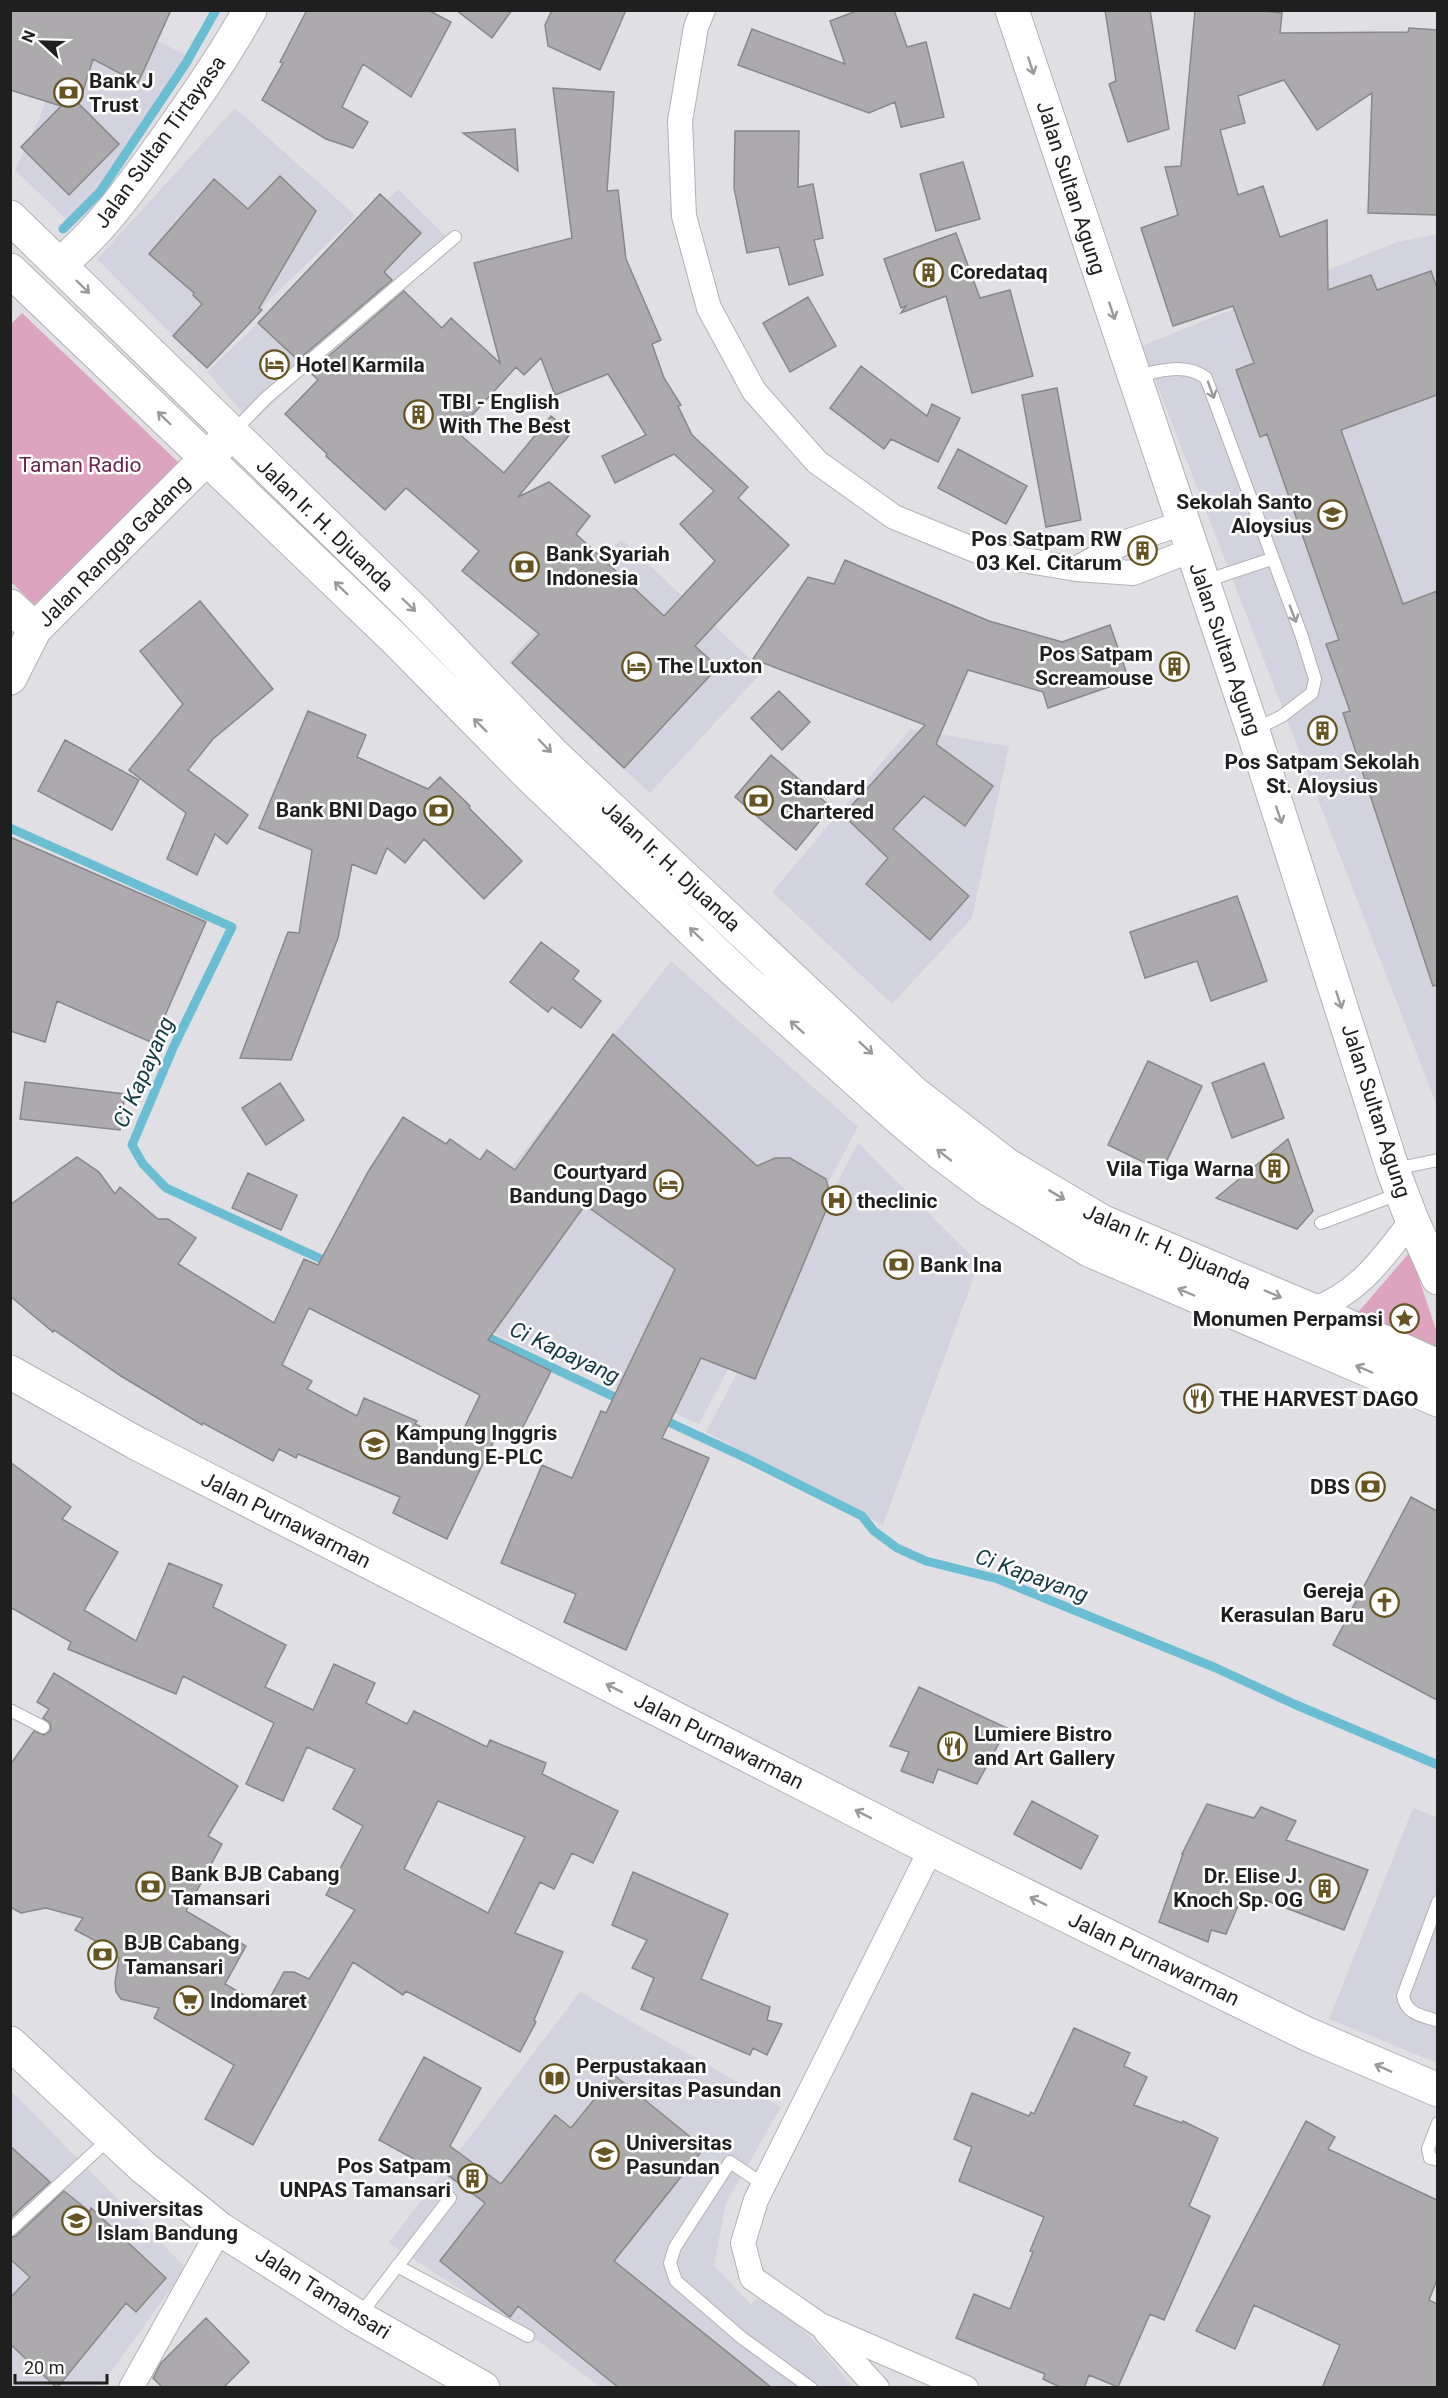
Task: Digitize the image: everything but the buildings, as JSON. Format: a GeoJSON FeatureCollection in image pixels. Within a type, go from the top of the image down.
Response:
{"type":"FeatureCollection","features":[{"type":"Feature","properties":{"kind":"main road","name":"Jalan Sultan Tirtayasa"},"geometry":{"type":"LineString","coordinates":[[60,265],[75,253],[146,167],[219,65],[250,10]]}},
{"type":"Feature","properties":{"kind":"main road","name":"Jalan Sultan Agung"},"geometry":{"type":"LineString","coordinates":[[1012,10],[1252,731],[1402,1194],[1437,1278]]}},
{"type":"Feature","properties":{"kind":"main road","name":"Jalan Ir. H. Djuanda"},"geometry":{"type":"LineString","coordinates":[[10,218],[415,611],[553,754],[914,1092],[999,1178],[1089,1250],[1437,1400]]}},
{"type":"Feature","properties":{"kind":"main road","name":"Jalan Ir. H. Djuanda"},"geometry":{"type":"LineString","coordinates":[[15,283],[206,459],[393,637],[532,778],[738,974],[901,1120],[999,1178],[1312,1310],[1437,1366]]}},
{"type":"Feature","properties":{"kind":"main road","name":"Jalan Rangga Gadang"},"geometry":{"type":"LineString","coordinates":[[10,678],[35,629],[231,434]]}},
{"type":"Feature","properties":{"kind":"main road"},"geometry":{"type":"LineString","coordinates":[[10,606],[35,629]]}},
{"type":"Feature","properties":{"kind":"main road"},"geometry":{"type":"LineString","coordinates":[[738,974],[761,951]]}},
{"type":"Feature","properties":{"kind":"main road","name":"Jalan Purnawarman"},"geometry":{"type":"LineString","coordinates":[[11,1374],[136,1443],[931,1849],[1307,2034],[1437,2090]]}},
{"type":"Feature","properties":{"kind":"main road","name":"Jalan Tamansari"},"geometry":{"type":"LineString","coordinates":[[10,2043],[143,2167],[220,2229],[358,2317],[483,2388]]}},
{"type":"Feature","properties":{"kind":"street"},"geometry":{"type":"LineString","coordinates":[[704,10],[696,27],[680,121],[684,216],[709,308],[754,391],[818,462],[894,517],[982,553],[1076,570],[1123,543],[1187,536]]}},
{"type":"Feature","properties":{"kind":"street","name":"Jalan Sultan Agung"},"geometry":{"type":"LineString","coordinates":[[1312,1310],[1331,1303],[1352,1291],[1381,1261],[1402,1194]]}},
{"type":"Feature","properties":{"kind":"street"},"geometry":{"type":"LineString","coordinates":[[931,1849],[756,2200],[743,2243],[752,2278],[820,2325],[966,2388]]}},
{"type":"Feature","properties":{"kind":"street"},"geometry":{"type":"LineString","coordinates":[[131,2388],[220,2229]]}},
{"type":"Feature","properties":{"kind":"street"},"geometry":{"type":"LineString","coordinates":[[820,2325],[877,2388]]}},
{"type":"Feature","properties":{"kind":"lane"},"geometry":{"type":"LineString","coordinates":[[231,434],[266,398],[455,237]]}},
{"type":"Feature","properties":{"kind":"lane"},"geometry":{"type":"LineString","coordinates":[[1135,376],[1173,369],[1196,370],[1206,378],[1315,679],[1312,693],[1282,716],[1252,731]]}},
{"type":"Feature","properties":{"kind":"lane"},"geometry":{"type":"LineString","coordinates":[[1202,582],[1272,559]]}},
{"type":"Feature","properties":{"kind":"lane"},"geometry":{"type":"LineString","coordinates":[[1321,1222],[1402,1194],[1437,1160]]}},
{"type":"Feature","properties":{"kind":"lane"},"geometry":{"type":"LineString","coordinates":[[10,1710],[43,1727]]}},
{"type":"Feature","properties":{"kind":"lane"},"geometry":{"type":"LineString","coordinates":[[1437,1902],[1405,1984],[1403,1996],[1405,2006],[1415,2014],[1437,2021]]}},
{"type":"Feature","properties":{"kind":"lane"},"geometry":{"type":"LineString","coordinates":[[1437,2123],[1428,2149],[1430,2158],[1437,2160]]}},
{"type":"Feature","properties":{"kind":"lane"},"geometry":{"type":"LineString","coordinates":[[10,2230],[111,2137]]}},
{"type":"Feature","properties":{"kind":"lane"},"geometry":{"type":"LineString","coordinates":[[764,2185],[730,2162],[675,2247],[670,2263],[676,2281],[742,2338],[811,2388]]}},
{"type":"Feature","properties":{"kind":"lane"},"geometry":{"type":"LineString","coordinates":[[358,2317],[450,2198]]}},
{"type":"Feature","properties":{"kind":"lane"},"geometry":{"type":"LineString","coordinates":[[397,2266],[528,2336]]}},
{"type":"Feature","properties":{"kind":"shaded area"},"geometry":{"type":"Polygon","coordinates":[[[76,11],[102,11],[194,60],[90,211],[73,226],[15,170],[40,117],[76,11]]]}},
{"type":"Feature","properties":{"kind":"shaded area"},"geometry":{"type":"Polygon","coordinates":[[[235,108],[356,216],[202,365],[97,259],[235,108]]]}},
{"type":"Feature","properties":{"kind":"shaded area"},"geometry":{"type":"Polygon","coordinates":[[[398,189],[449,239],[252,423],[207,372],[398,189]]]}},
{"type":"Feature","properties":{"kind":"shaded area"},"geometry":{"type":"Polygon","coordinates":[[[1437,234],[1437,1106],[1142,346],[1397,242],[1437,234]]]}},
{"type":"Feature","properties":{"kind":"shaded area","name":"The Luxton"},"geometry":{"type":"Polygon","coordinates":[[[621,539],[763,671],[650,793],[508,662],[621,539]]]}},
{"type":"Feature","properties":{"kind":"shaded area"},"geometry":{"type":"Polygon","coordinates":[[[910,729],[1009,746],[972,918],[892,1004],[772,892],[910,729]]]}},
{"type":"Feature","properties":{"kind":"shaded area"},"geometry":{"type":"Polygon","coordinates":[[[671,961],[858,1127],[699,1424],[412,1296],[671,961]]]}},
{"type":"Feature","properties":{"kind":"shaded area"},"geometry":{"type":"Polygon","coordinates":[[[858,1143],[979,1263],[883,1525],[706,1432],[858,1143]]]}},
{"type":"Feature","properties":{"kind":"shaded area"},"geometry":{"type":"Polygon","coordinates":[[[1413,1808],[1437,1817],[1437,2063],[1329,2019],[1413,1808]]]}},
{"type":"Feature","properties":{"kind":"shaded area","name":"Universitas Pasundan"},"geometry":{"type":"Polygon","coordinates":[[[580,1992],[781,2107],[726,2203],[714,2266],[751,2304],[765,2292],[821,2348],[853,2387],[601,2387],[531,2336],[389,2243],[580,1992]]]}},
{"type":"Feature","properties":{"kind":"shaded area","name":"Universitas Islam Bandung"},"geometry":{"type":"Polygon","coordinates":[[[10,2090],[186,2268],[108,2376],[95,2387],[11,2387],[10,2090]]]}},
{"type":"Feature","properties":{"kind":"green space","name":"Taman Radio"},"geometry":{"type":"Polygon","coordinates":[[[22,313],[178,462],[39,609],[11,582],[10,325],[22,313]]]}},
{"type":"Feature","properties":{"kind":"green space"},"geometry":{"type":"Polygon","coordinates":[[[1410,1252],[1437,1333],[1437,1353],[1354,1317],[1410,1252]]]}},
{"type":"Feature","properties":{"kind":"waterway"},"geometry":{"type":"LineString","coordinates":[[63,229],[100,192],[186,63],[216,10]]}},
{"type":"Feature","properties":{"kind":"waterway","name":"Ci Kapayang"},"geometry":{"type":"LineString","coordinates":[[10,828],[232,927],[173,1048],[132,1145],[143,1164],[166,1188],[332,1264]]}},
{"type":"Feature","properties":{"kind":"waterway","name":"Ci Kapayang"},"geometry":{"type":"LineString","coordinates":[[481,1334],[623,1401]]}},
{"type":"Feature","properties":{"kind":"waterway","name":"Ci Kapayang"},"geometry":{"type":"LineString","coordinates":[[660,1418],[862,1516],[874,1531],[897,1548],[926,1561],[998,1579],[1216,1668],[1438,1765]]}},
{"type":"Feature","properties":{"kind":"place","name":"Bank J Trust"},"geometry":{"type":"Point","coordinates":[68,93]}},
{"type":"Feature","properties":{"kind":"place","name":"Coredataq"},"geometry":{"type":"Point","coordinates":[929,272]}},
{"type":"Feature","properties":{"kind":"place","name":"Hotel Karmila"},"geometry":{"type":"Point","coordinates":[275,365]}},
{"type":"Feature","properties":{"kind":"place","name":"TBI - English With The Best"},"geometry":{"type":"Point","coordinates":[418,414]}},
{"type":"Feature","properties":{"kind":"place","name":"Sekolah Santo Aloysius"},"geometry":{"type":"Point","coordinates":[1333,514]}},
{"type":"Feature","properties":{"kind":"place","name":"Pos Satpam RW 03 Kel. Citarum"},"geometry":{"type":"Point","coordinates":[1143,551]}},
{"type":"Feature","properties":{"kind":"place","name":"Bank Syariah Indonesia"},"geometry":{"type":"Point","coordinates":[525,566]}},
{"type":"Feature","properties":{"kind":"place","name":"The Luxton"},"geometry":{"type":"Point","coordinates":[636,666]}},
{"type":"Feature","properties":{"kind":"place","name":"Pos Satpam Screamouse"},"geometry":{"type":"Point","coordinates":[1174,666]}},
{"type":"Feature","properties":{"kind":"place","name":"Pos Satpam Sekolah St. Aloysius"},"geometry":{"type":"Point","coordinates":[1322,731]}},
{"type":"Feature","properties":{"kind":"place","name":"Standard Chartered"},"geometry":{"type":"Point","coordinates":[759,800]}},
{"type":"Feature","properties":{"kind":"place","name":"Bank BNI Dago"},"geometry":{"type":"Point","coordinates":[438,810]}},
{"type":"Feature","properties":{"kind":"place","name":"Vila Tiga Warna"},"geometry":{"type":"Point","coordinates":[1275,1169]}},
{"type":"Feature","properties":{"kind":"place","name":"Courtyard Bandung Dago"},"geometry":{"type":"Point","coordinates":[668,1184]}},
{"type":"Feature","properties":{"kind":"place","name":"theclinic"},"geometry":{"type":"Point","coordinates":[836,1201]}},
{"type":"Feature","properties":{"kind":"place","name":"Bank Ina"},"geometry":{"type":"Point","coordinates":[899,1265]}},
{"type":"Feature","properties":{"kind":"place","name":"Monumen Perpamsi"},"geometry":{"type":"Point","coordinates":[1404,1319]}},
{"type":"Feature","properties":{"kind":"place","name":"THE HARVEST DAGO"},"geometry":{"type":"Point","coordinates":[1198,1399]}},
{"type":"Feature","properties":{"kind":"place","name":"Kampung Inggris Bandung E-PLC"},"geometry":{"type":"Point","coordinates":[375,1445]}},
{"type":"Feature","properties":{"kind":"place","name":"DBS"},"geometry":{"type":"Point","coordinates":[1371,1487]}},
{"type":"Feature","properties":{"kind":"place","name":"Gereja Kerasulan Baru"},"geometry":{"type":"Point","coordinates":[1385,1603]}},
{"type":"Feature","properties":{"kind":"place","name":"Lumiere Bistro and Art Gallery"},"geometry":{"type":"Point","coordinates":[953,1746]}},
{"type":"Feature","properties":{"kind":"place","name":"Bank BJB Cabang Tamansari"},"geometry":{"type":"Point","coordinates":[150,1886]}},
{"type":"Feature","properties":{"kind":"place","name":"Dr. Elise J. Knoch Sp. OG"},"geometry":{"type":"Point","coordinates":[1324,1888]}},
{"type":"Feature","properties":{"kind":"place","name":"BJB Cabang Tamansari"},"geometry":{"type":"Point","coordinates":[103,1955]}},
{"type":"Feature","properties":{"kind":"place","name":"Indomaret"},"geometry":{"type":"Point","coordinates":[189,2001]}},
{"type":"Feature","properties":{"kind":"place","name":"Perpustakaan Universitas Pasundan"},"geometry":{"type":"Point","coordinates":[555,2078]}},
{"type":"Feature","properties":{"kind":"place","name":"Universitas Pasundan"},"geometry":{"type":"Point","coordinates":[605,2155]}},
{"type":"Feature","properties":{"kind":"place","name":"Pos Satpam UNPAS Tamansari"},"geometry":{"type":"Point","coordinates":[472,2178]}},
{"type":"Feature","properties":{"kind":"place","name":"Universitas Islam Bandung"},"geometry":{"type":"Point","coordinates":[76,2221]}}]}
